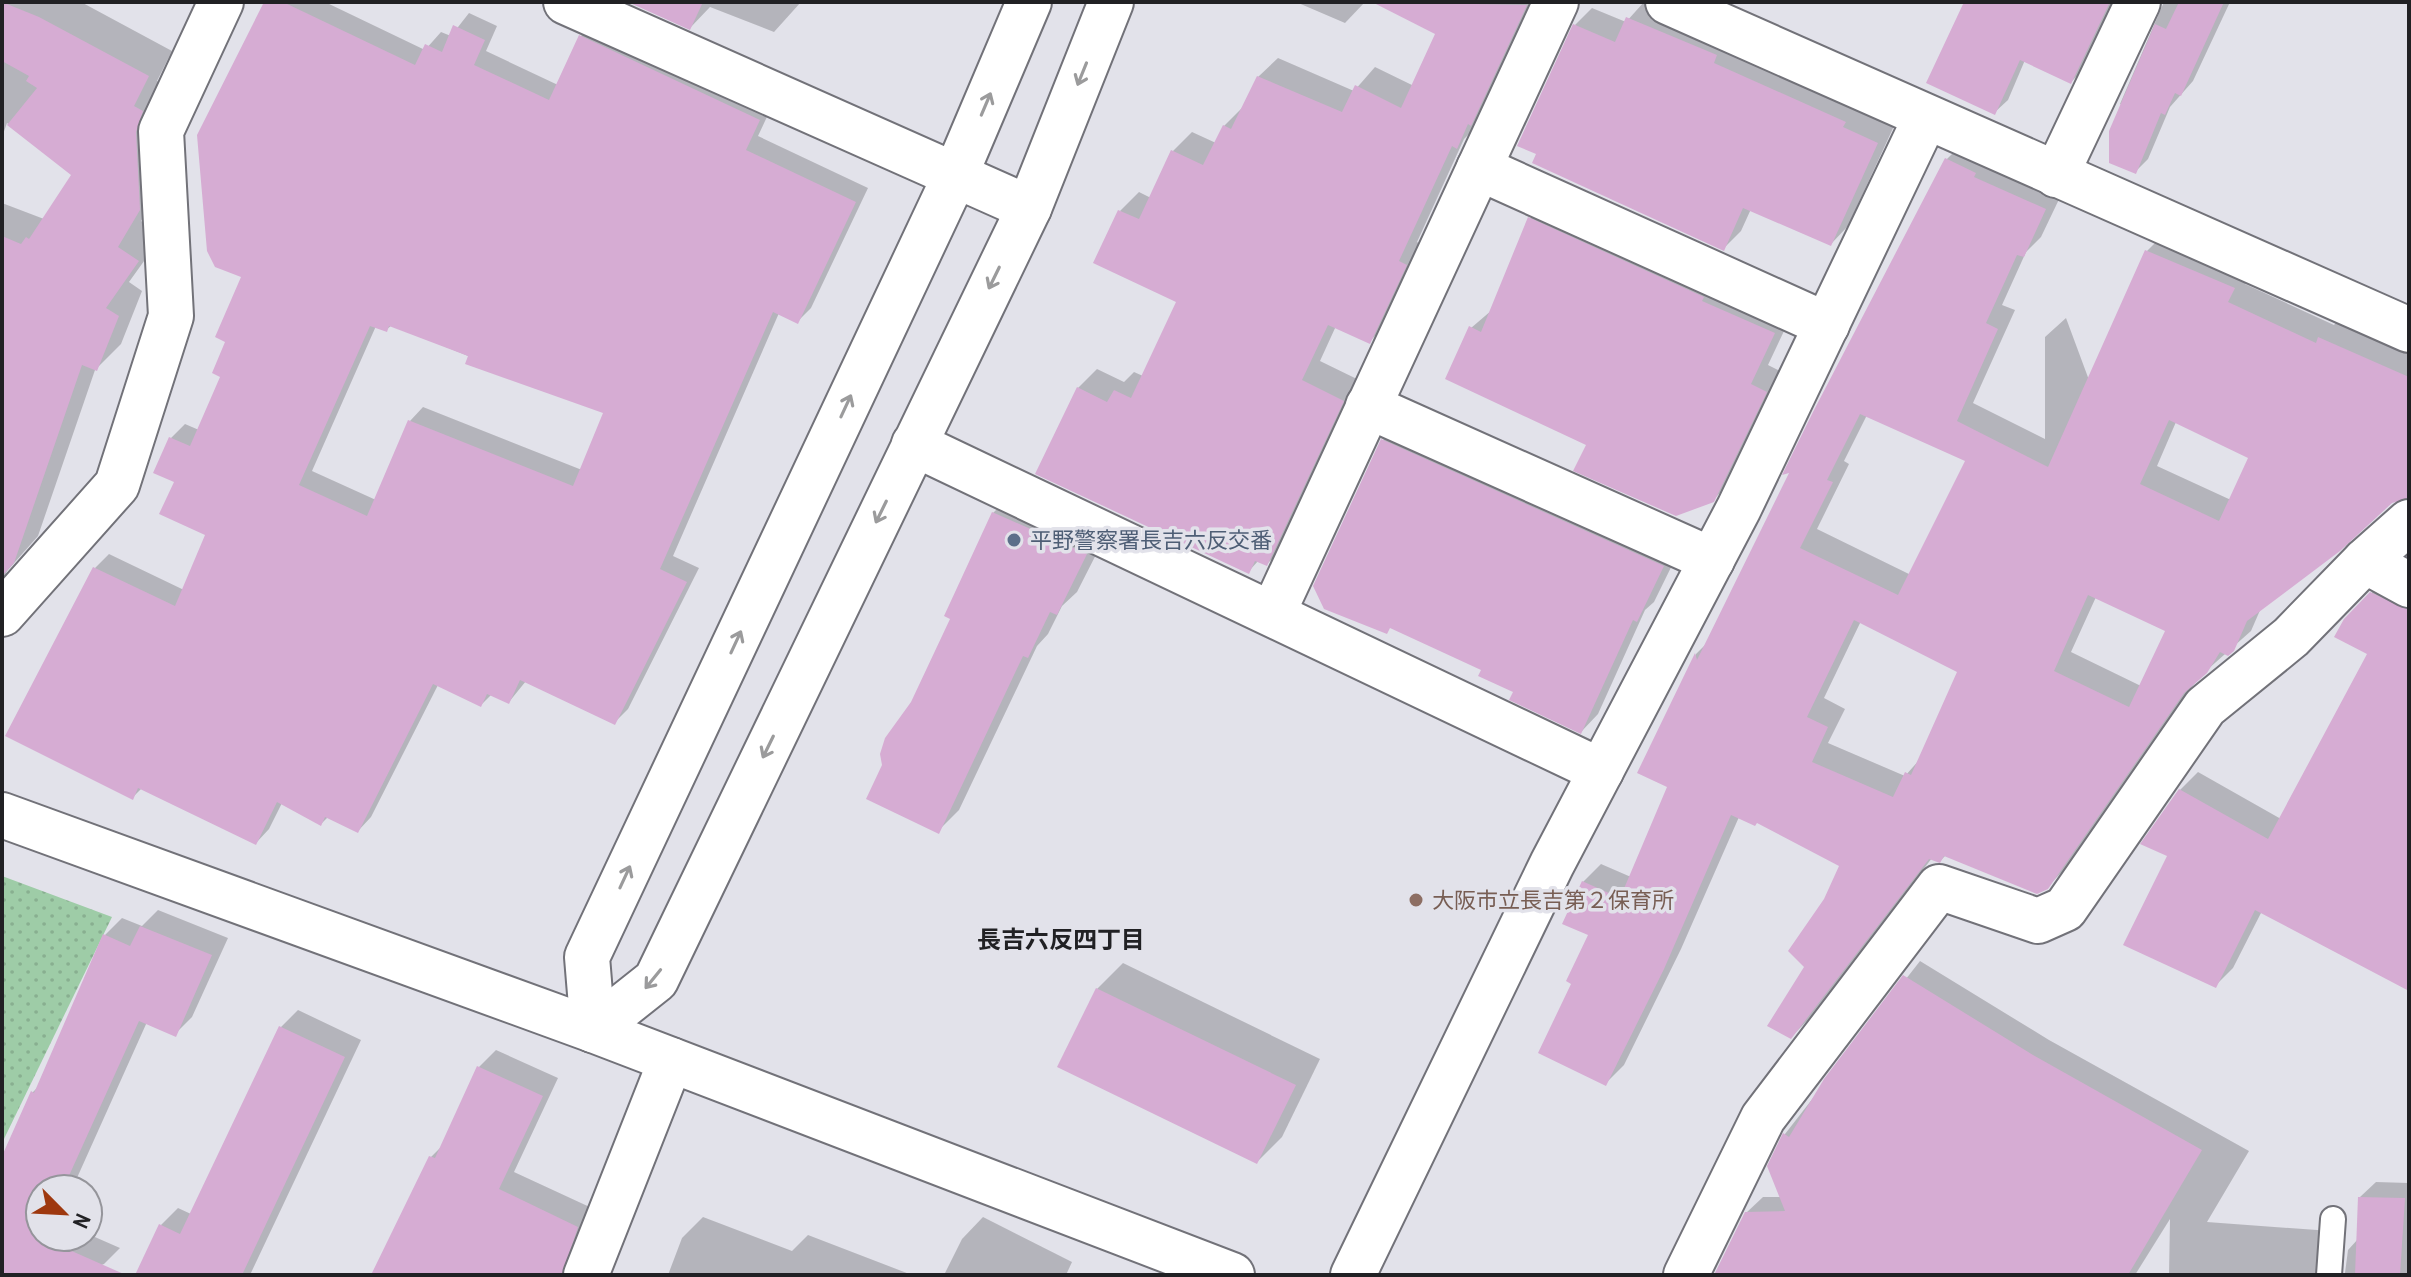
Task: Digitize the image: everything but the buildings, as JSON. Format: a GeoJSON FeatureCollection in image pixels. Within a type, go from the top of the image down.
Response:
{"type":"FeatureCollection","features":[{"type":"Feature","properties":{"kind":"street"},"geometry":{"type":"LineString","coordinates":[[2,614],[117,485],[171,316],[161,131],[221,2]]}},
{"type":"Feature","properties":{"kind":"street"},"geometry":{"type":"LineString","coordinates":[[566,2],[1029,208]]}},
{"type":"Feature","properties":{"kind":"street"},"geometry":{"type":"LineString","coordinates":[[593,1030],[587,957],[955,176],[1029,2]]}},
{"type":"Feature","properties":{"kind":"street"},"geometry":{"type":"LineString","coordinates":[[593,1030],[656,980],[1029,208],[1111,2]]}},
{"type":"Feature","properties":{"kind":"street"},"geometry":{"type":"LineString","coordinates":[[1273,613],[1556,2]]}},
{"type":"Feature","properties":{"kind":"street"},"geometry":{"type":"LineString","coordinates":[[1668,2],[1925,119],[2409,330]]}},
{"type":"Feature","properties":{"kind":"street"},"geometry":{"type":"LineString","coordinates":[[2056,175],[2138,2]]}},
{"type":"Feature","properties":{"kind":"street"},"geometry":{"type":"LineString","coordinates":[[1353,1275],[1601,771],[1712,560],[1925,119]]}},
{"type":"Feature","properties":{"kind":"street"},"geometry":{"type":"LineString","coordinates":[[1479,168],[1827,325]]}},
{"type":"Feature","properties":{"kind":"street"},"geometry":{"type":"LineString","coordinates":[[1368,406],[1712,560]]}},
{"type":"Feature","properties":{"kind":"street"},"geometry":{"type":"LineString","coordinates":[[914,444],[1601,771]]}},
{"type":"Feature","properties":{"kind":"street"},"geometry":{"type":"LineString","coordinates":[[1686,1275],[1763,1118],[1939,887],[2038,921],[2065,909],[2205,707],[2291,637],[2365,561],[2409,522]]}},
{"type":"Feature","properties":{"kind":"street"},"geometry":{"type":"LineString","coordinates":[[2365,561],[2409,585]]}},
{"type":"Feature","properties":{"kind":"street"},"geometry":{"type":"LineString","coordinates":[[2,815],[593,1030],[1232,1275]]}},
{"type":"Feature","properties":{"kind":"street"},"geometry":{"type":"LineString","coordinates":[[586,1275],[671,1060]]}},
{"type":"Feature","properties":{"kind":"lane"},"geometry":{"type":"LineString","coordinates":[[2329,1275],[2333,1219]]}},
{"type":"Feature","properties":{"kind":"green space"},"geometry":{"type":"Polygon","coordinates":[[[2,876],[112,917],[2,1143],[2,876]]]}},
{"type":"Feature","properties":{"kind":"place","name":"平野警察署長吉六反交番"},"geometry":{"type":"Point","coordinates":[1014,540]}},
{"type":"Feature","properties":{"kind":"place","name":"大阪市立長吉第２保育所"},"geometry":{"type":"Point","coordinates":[1416,900]}},
{"type":"Feature","properties":{"kind":"district","name":"長吉六反四丁目"},"geometry":{"type":"Point","coordinates":[1061,939]}}]}
